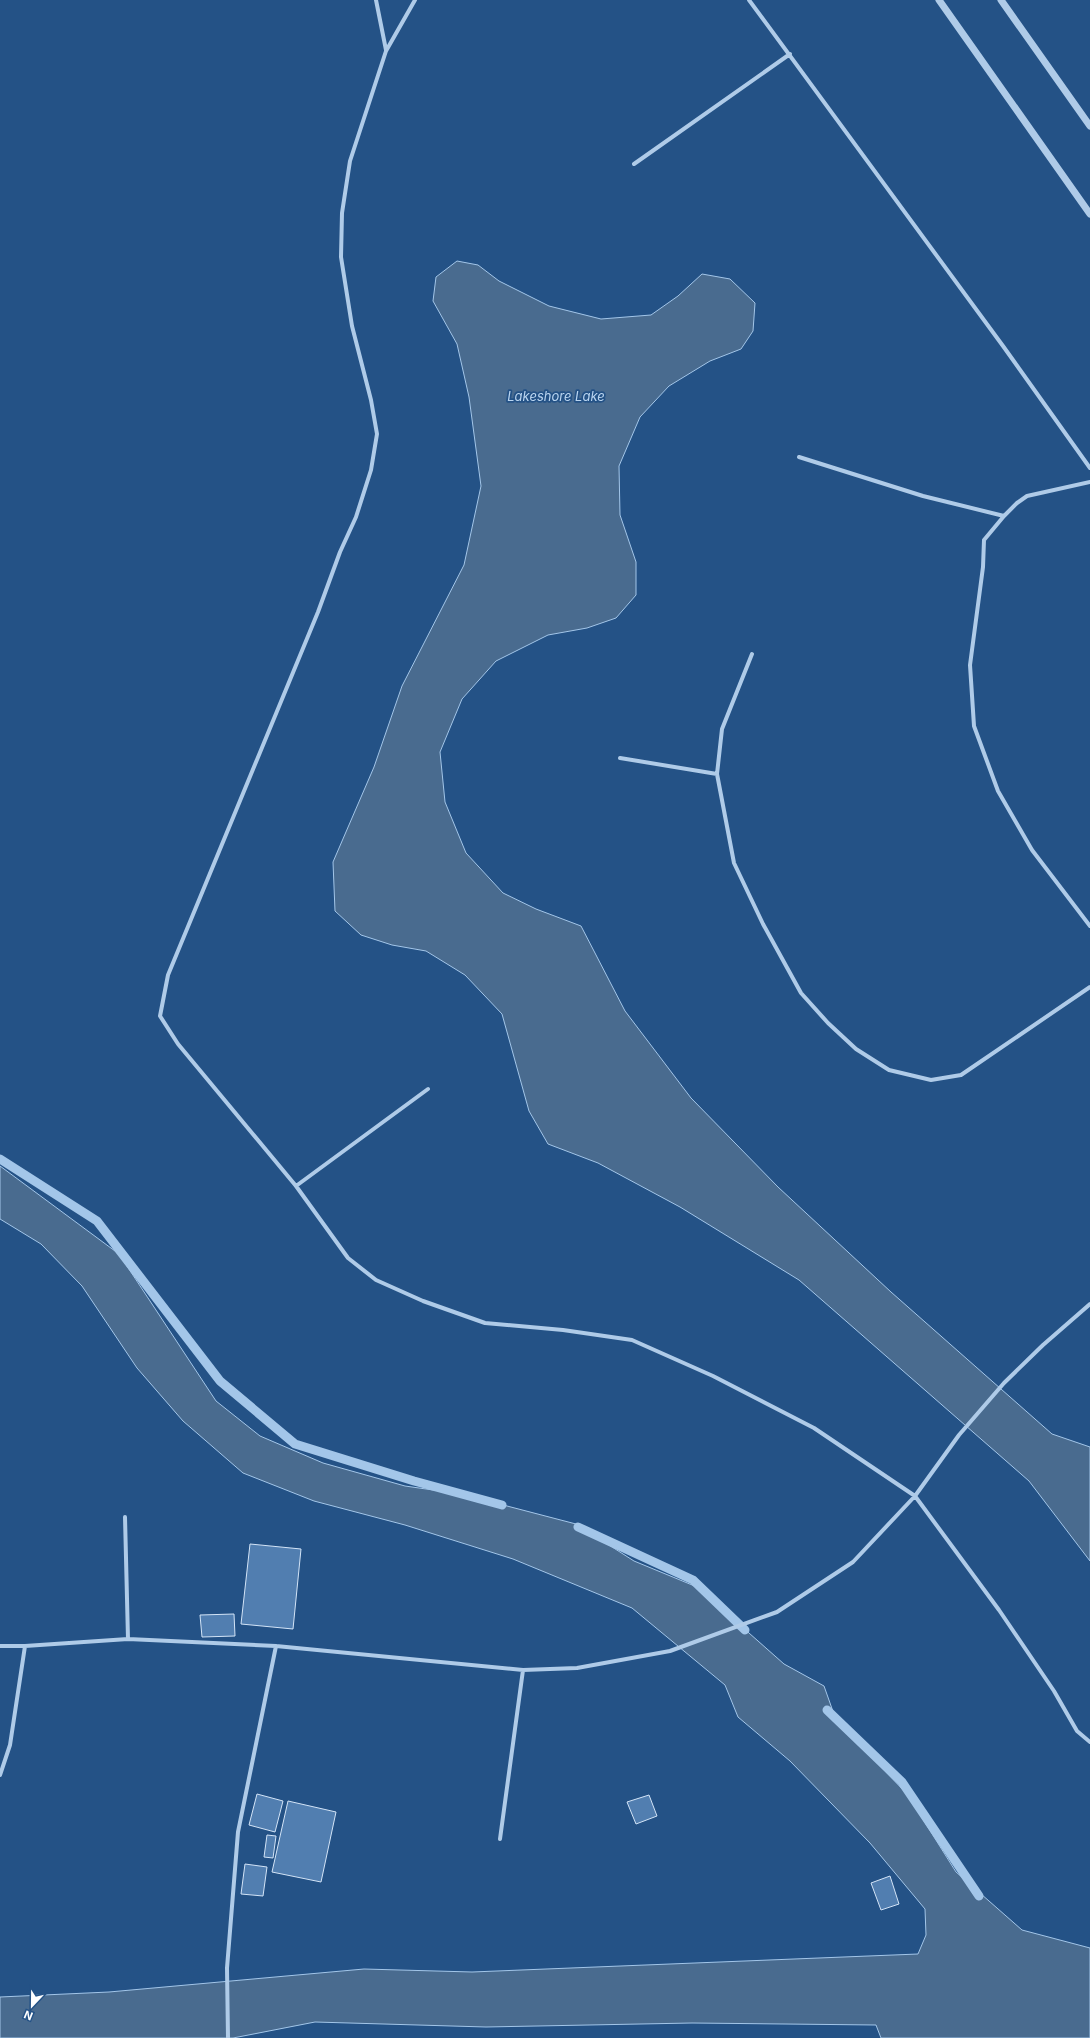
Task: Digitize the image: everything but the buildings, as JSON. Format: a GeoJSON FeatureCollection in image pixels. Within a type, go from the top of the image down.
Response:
{"type":"FeatureCollection","features":[{"type":"Feature","properties":{"kind":"street"},"geometry":{"type":"LineString","coordinates":[[376,0],[386,51]]}},
{"type":"Feature","properties":{"kind":"street"},"geometry":{"type":"LineString","coordinates":[[415,0],[386,51],[350,161],[342,213],[341,257],[352,326],[371,400],[377,434],[371,470],[356,517],[340,552],[318,612],[168,975],[160,1016],[178,1044],[296,1186],[348,1258],[376,1280],[423,1301],[485,1323],[563,1330],[632,1340],[713,1376],[814,1428],[915,1496],[1000,1610],[1054,1691],[1078,1731],[1090,1742]]}},
{"type":"Feature","properties":{"kind":"street"},"geometry":{"type":"LineString","coordinates":[[749,0],[790,54],[1090,468]]}},
{"type":"Feature","properties":{"kind":"street"},"geometry":{"type":"LineString","coordinates":[[939,0],[1090,214]]}},
{"type":"Feature","properties":{"kind":"street"},"geometry":{"type":"LineString","coordinates":[[1001,0],[1090,126]]}},
{"type":"Feature","properties":{"kind":"street"},"geometry":{"type":"LineString","coordinates":[[634,164],[790,54]]}},
{"type":"Feature","properties":{"kind":"street"},"geometry":{"type":"LineString","coordinates":[[799,457],[923,496],[1004,516]]}},
{"type":"Feature","properties":{"kind":"street"},"geometry":{"type":"LineString","coordinates":[[1090,482],[1027,496],[1017,503],[1004,516],[984,540],[983,567],[970,665],[974,726],[998,790],[1032,850],[1090,926]]}},
{"type":"Feature","properties":{"kind":"street"},"geometry":{"type":"LineString","coordinates":[[752,654],[722,729],[717,774],[734,863],[763,924],[801,993],[828,1023],[856,1049],[889,1070],[931,1080],[961,1075],[1090,987]]}},
{"type":"Feature","properties":{"kind":"street"},"geometry":{"type":"LineString","coordinates":[[620,758],[717,774]]}},
{"type":"Feature","properties":{"kind":"street"},"geometry":{"type":"LineString","coordinates":[[296,1186],[428,1089]]}},
{"type":"Feature","properties":{"kind":"street"},"geometry":{"type":"LineString","coordinates":[[0,1646],[25,1646],[128,1639],[276,1646],[523,1670],[577,1668],[670,1652],[777,1612],[853,1562],[915,1496],[959,1435],[1004,1383],[1043,1345],[1090,1304]]}},
{"type":"Feature","properties":{"kind":"street"},"geometry":{"type":"LineString","coordinates":[[125,1517],[128,1639]]}},
{"type":"Feature","properties":{"kind":"street"},"geometry":{"type":"LineString","coordinates":[[0,1775],[10,1744],[25,1646]]}},
{"type":"Feature","properties":{"kind":"street"},"geometry":{"type":"LineString","coordinates":[[228,2038],[227,1968],[238,1832],[276,1646]]}},
{"type":"Feature","properties":{"kind":"street"},"geometry":{"type":"LineString","coordinates":[[500,1839],[523,1670]]}},
{"type":"Feature","properties":{"kind":"water","name":"Lakeshore Lake"},"geometry":{"type":"Polygon","coordinates":[[[457,261],[478,265],[499,281],[549,306],[601,319],[651,315],[678,296],[702,274],[730,279],[755,303],[753,331],[741,349],[710,361],[669,386],[640,417],[619,466],[620,515],[636,562],[636,595],[616,618],[587,628],[548,635],[496,661],[462,699],[440,752],[445,802],[466,853],[503,893],[536,909],[581,926],[625,1011],[691,1098],[778,1187],[891,1292],[1052,1434],[1090,1447],[1090,1561],[1029,1481],[799,1280],[680,1207],[598,1163],[548,1144],[529,1111],[502,1014],[465,975],[426,951],[392,945],[361,935],[335,911],[333,862],[374,767],[402,686],[464,565],[481,486],[469,397],[457,344],[433,301],[436,277],[457,261]]]}},
{"type":"Feature","properties":{"kind":"water"},"geometry":{"type":"Polygon","coordinates":[[[0,1166],[119,1254],[216,1401],[260,1436],[323,1463],[405,1486],[461,1494],[576,1524],[634,1561],[697,1587],[784,1664],[824,1686],[836,1720],[907,1794],[956,1872],[1022,1930],[1090,1948],[1090,2038],[881,2038],[876,2025],[692,2023],[486,2027],[315,2022],[233,2038],[0,2038],[0,1997],[109,1992],[364,1969],[472,1972],[918,1954],[926,1935],[925,1909],[870,1843],[790,1761],[738,1717],[725,1685],[632,1608],[513,1559],[405,1525],[314,1501],[243,1473],[183,1421],[137,1368],[82,1286],[41,1244],[0,1219],[0,1166]]]}},
{"type":"Feature","properties":{"kind":"waterway"},"geometry":{"type":"LineString","coordinates":[[0,1159],[97,1221],[220,1381],[295,1444],[414,1481],[502,1505]]}},
{"type":"Feature","properties":{"kind":"waterway"},"geometry":{"type":"LineString","coordinates":[[578,1527],[693,1580],[745,1630]]}},
{"type":"Feature","properties":{"kind":"waterway"},"geometry":{"type":"LineString","coordinates":[[827,1710],[902,1782],[979,1896]]}}]}
